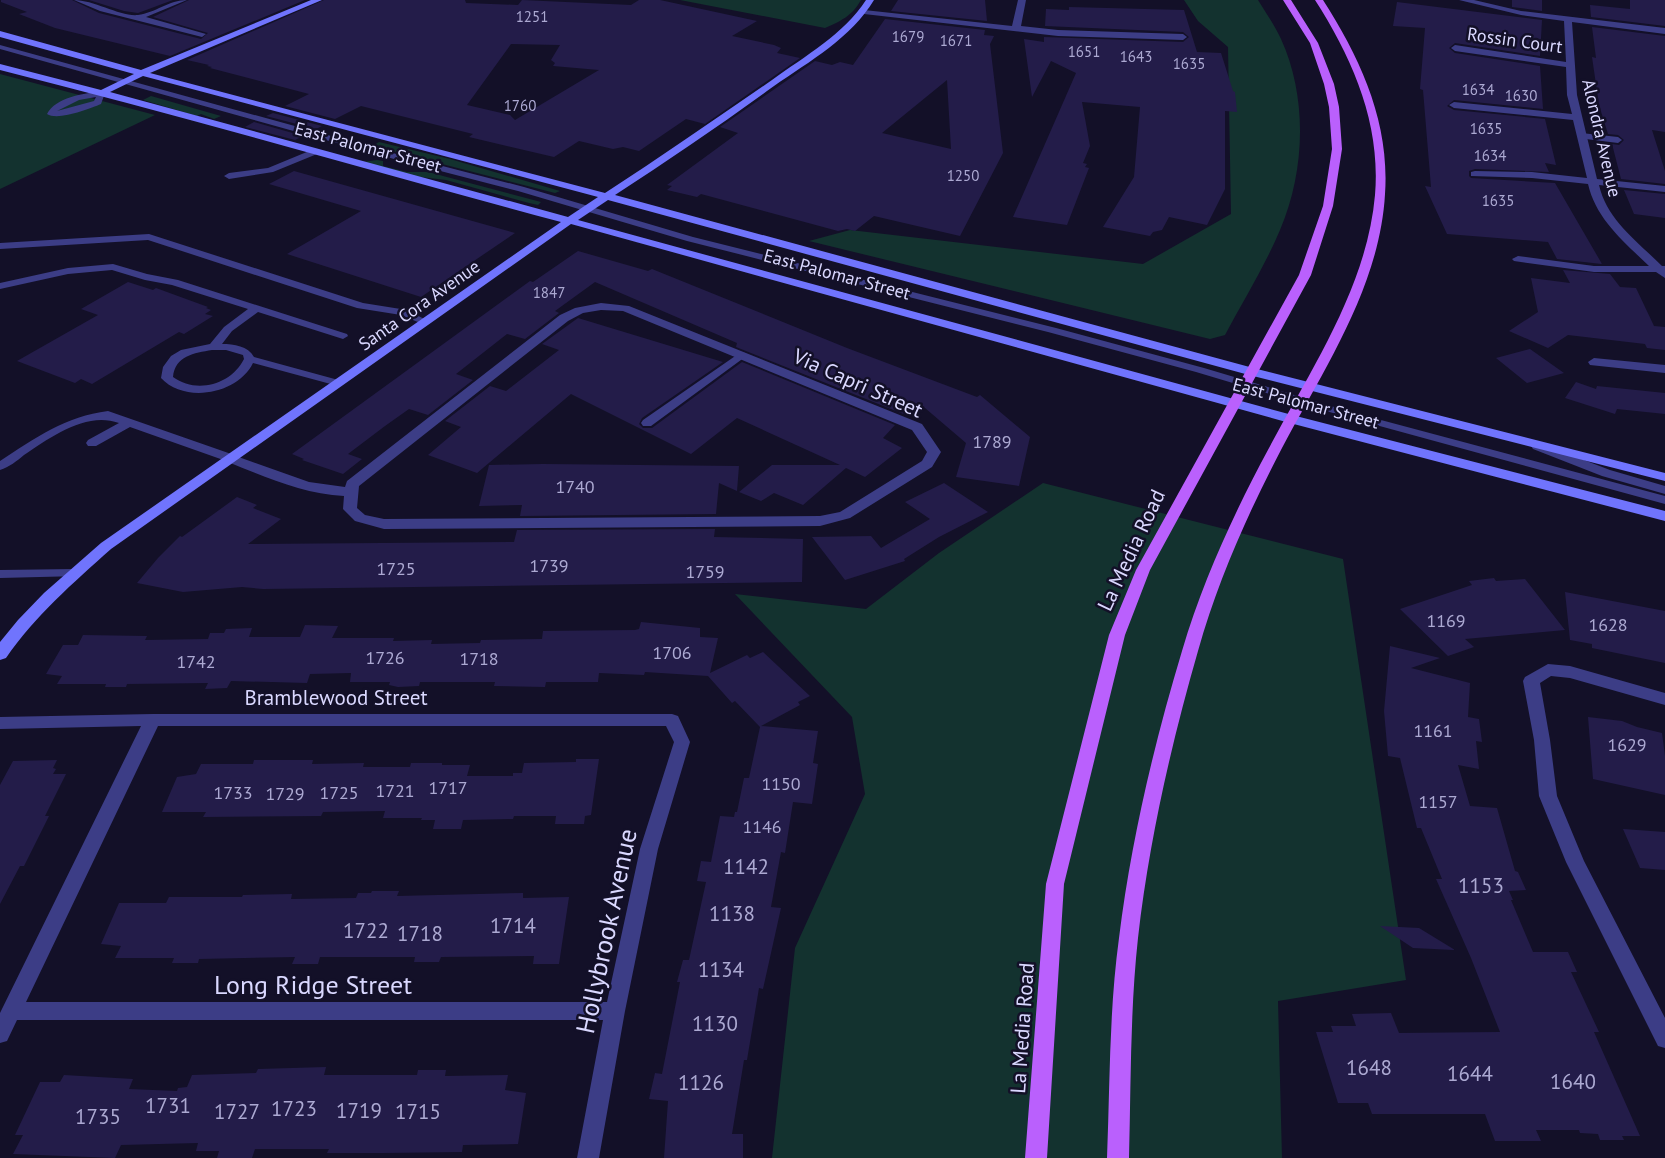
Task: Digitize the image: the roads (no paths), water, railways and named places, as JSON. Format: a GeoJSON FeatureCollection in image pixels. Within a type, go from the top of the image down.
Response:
{"type":"FeatureCollection","features":[{"type":"Feature","properties":{"kind":"main road"},"geometry":{"type":"LineString","coordinates":[[101,93],[141,73],[318,0]]}},
{"type":"Feature","properties":{"kind":"main road","name":"Santa Cora Avenue"},"geometry":{"type":"LineString","coordinates":[[0,654],[10,638],[47,598],[106,546],[233,459],[570,220],[698,136],[827,45],[864,12],[870,0]]}},
{"type":"Feature","properties":{"kind":"main road","name":"La Media Road"},"geometry":{"type":"LineString","coordinates":[[1036,1158],[1055,884],[1117,635],[1143,570],[1305,275],[1328,206],[1338,149],[1334,107],[1314,44],[1287,0]]}},
{"type":"Feature","properties":{"kind":"main road"},"geometry":{"type":"LineString","coordinates":[[1118,1158],[1124,980],[1139,873],[1156,782],[1191,647],[1208,596],[1234,532],[1291,419],[1310,387],[1359,280],[1371,243],[1380,195],[1377,140],[1365,85],[1350,49],[1319,0]]}},
{"type":"Feature","properties":{"kind":"main road","name":"East Palomar Street"},"geometry":{"type":"LineString","coordinates":[[0,34],[605,196],[1249,378],[1310,387],[1665,477]]}},
{"type":"Feature","properties":{"kind":"main road","name":"East Palomar Street"},"geometry":{"type":"LineString","coordinates":[[0,67],[570,220],[1291,419],[1665,516]]}},
{"type":"Feature","properties":{"kind":"street"},"geometry":{"type":"LineString","coordinates":[[78,0],[202,34]]}},
{"type":"Feature","properties":{"kind":"street"},"geometry":{"type":"LineString","coordinates":[[137,18],[183,0]]}},
{"type":"Feature","properties":{"kind":"street"},"geometry":{"type":"LineString","coordinates":[[1016,28],[1022,0]]}},
{"type":"Feature","properties":{"kind":"street"},"geometry":{"type":"LineString","coordinates":[[1462,0],[1521,13],[1665,32]]}},
{"type":"Feature","properties":{"kind":"street"},"geometry":{"type":"LineString","coordinates":[[864,12],[1058,33],[1183,37]]}},
{"type":"Feature","properties":{"kind":"street","name":"Alondra Avenue"},"geometry":{"type":"LineString","coordinates":[[1568,20],[1572,95],[1597,199],[1604,213],[1623,236],[1663,271]]}},
{"type":"Feature","properties":{"kind":"street","name":"Rossin Court"},"geometry":{"type":"LineString","coordinates":[[1455,48],[1570,65]]}},
{"type":"Feature","properties":{"kind":"street"},"geometry":{"type":"LineString","coordinates":[[1454,105],[1576,117]]}},
{"type":"Feature","properties":{"kind":"street"},"geometry":{"type":"LineString","coordinates":[[1475,174],[1532,175],[1665,189]]}},
{"type":"Feature","properties":{"kind":"street"},"geometry":{"type":"LineString","coordinates":[[1518,259],[1577,268],[1663,271]]}},
{"type":"Feature","properties":{"kind":"street","name":"Via Capri Street"},"geometry":{"type":"LineString","coordinates":[[593,306],[625,308],[917,427],[934,452],[927,464],[845,515],[820,521],[384,524],[360,518],[350,509],[351,492],[352,484],[564,318],[580,309],[593,306]]}},
{"type":"Feature","properties":{"kind":"street"},"geometry":{"type":"LineString","coordinates":[[1594,362],[1665,369]]}},
{"type":"Feature","properties":{"kind":"street"},"geometry":{"type":"LineString","coordinates":[[233,459],[302,486],[351,492]]}},
{"type":"Feature","properties":{"kind":"street"},"geometry":{"type":"LineString","coordinates":[[1665,699],[1570,672],[1548,670],[1531,681],[1542,740],[1548,796],[1575,862],[1665,1038]]}},
{"type":"Feature","properties":{"kind":"street"},"geometry":{"type":"LineString","coordinates":[[0,1034],[153,720]]}},
{"type":"Feature","properties":{"kind":"street","name":"Bramblewood Street"},"geometry":{"type":"LineString","coordinates":[[0,723],[153,720],[672,720]]}},
{"type":"Feature","properties":{"kind":"street","name":"Hollybrook Avenue"},"geometry":{"type":"LineString","coordinates":[[588,1158],[615,1011],[650,849],[682,742],[672,720]]}},
{"type":"Feature","properties":{"kind":"street","name":"Long Ridge Street"},"geometry":{"type":"LineString","coordinates":[[11,1011],[615,1011]]}},
{"type":"Feature","properties":{"kind":"lane"},"geometry":{"type":"LineString","coordinates":[[0,47],[690,239],[1249,378],[1302,401],[1665,500]]}},
{"type":"Feature","properties":{"kind":"lane"},"geometry":{"type":"LineString","coordinates":[[101,93],[98,102],[72,112],[51,114],[54,108],[77,98],[101,93]]}},
{"type":"Feature","properties":{"kind":"lane"},"geometry":{"type":"LineString","coordinates":[[1581,136],[1618,140]]}},
{"type":"Feature","properties":{"kind":"lane"},"geometry":{"type":"LineString","coordinates":[[229,176],[270,170],[314,152]]}},
{"type":"Feature","properties":{"kind":"lane"},"geometry":{"type":"LineString","coordinates":[[0,246],[149,237],[361,306],[403,312],[425,322]]}},
{"type":"Feature","properties":{"kind":"lane"},"geometry":{"type":"LineString","coordinates":[[0,286],[68,271],[113,267],[145,277],[174,282],[343,336]]}},
{"type":"Feature","properties":{"kind":"lane"},"geometry":{"type":"LineString","coordinates":[[214,345],[228,329],[257,308]]}},
{"type":"Feature","properties":{"kind":"lane"},"geometry":{"type":"LineString","coordinates":[[214,345],[239,348],[247,353],[250,359],[248,367],[241,374],[218,386],[180,388],[167,378],[166,372],[169,365],[177,358],[200,348],[214,345]]}},
{"type":"Feature","properties":{"kind":"lane"},"geometry":{"type":"LineString","coordinates":[[647,423],[741,355]]}},
{"type":"Feature","properties":{"kind":"lane"},"geometry":{"type":"LineString","coordinates":[[250,359],[338,383]]}},
{"type":"Feature","properties":{"kind":"lane"},"geometry":{"type":"LineString","coordinates":[[0,466],[71,422],[90,416],[108,415],[233,459]]}},
{"type":"Feature","properties":{"kind":"lane"},"geometry":{"type":"LineString","coordinates":[[92,443],[129,422]]}},
{"type":"Feature","properties":{"kind":"lane"},"geometry":{"type":"LineString","coordinates":[[1520,440],[1606,473],[1665,490]]}},
{"type":"Feature","properties":{"kind":"lane"},"geometry":{"type":"LineString","coordinates":[[0,574],[75,573]]}}]}
